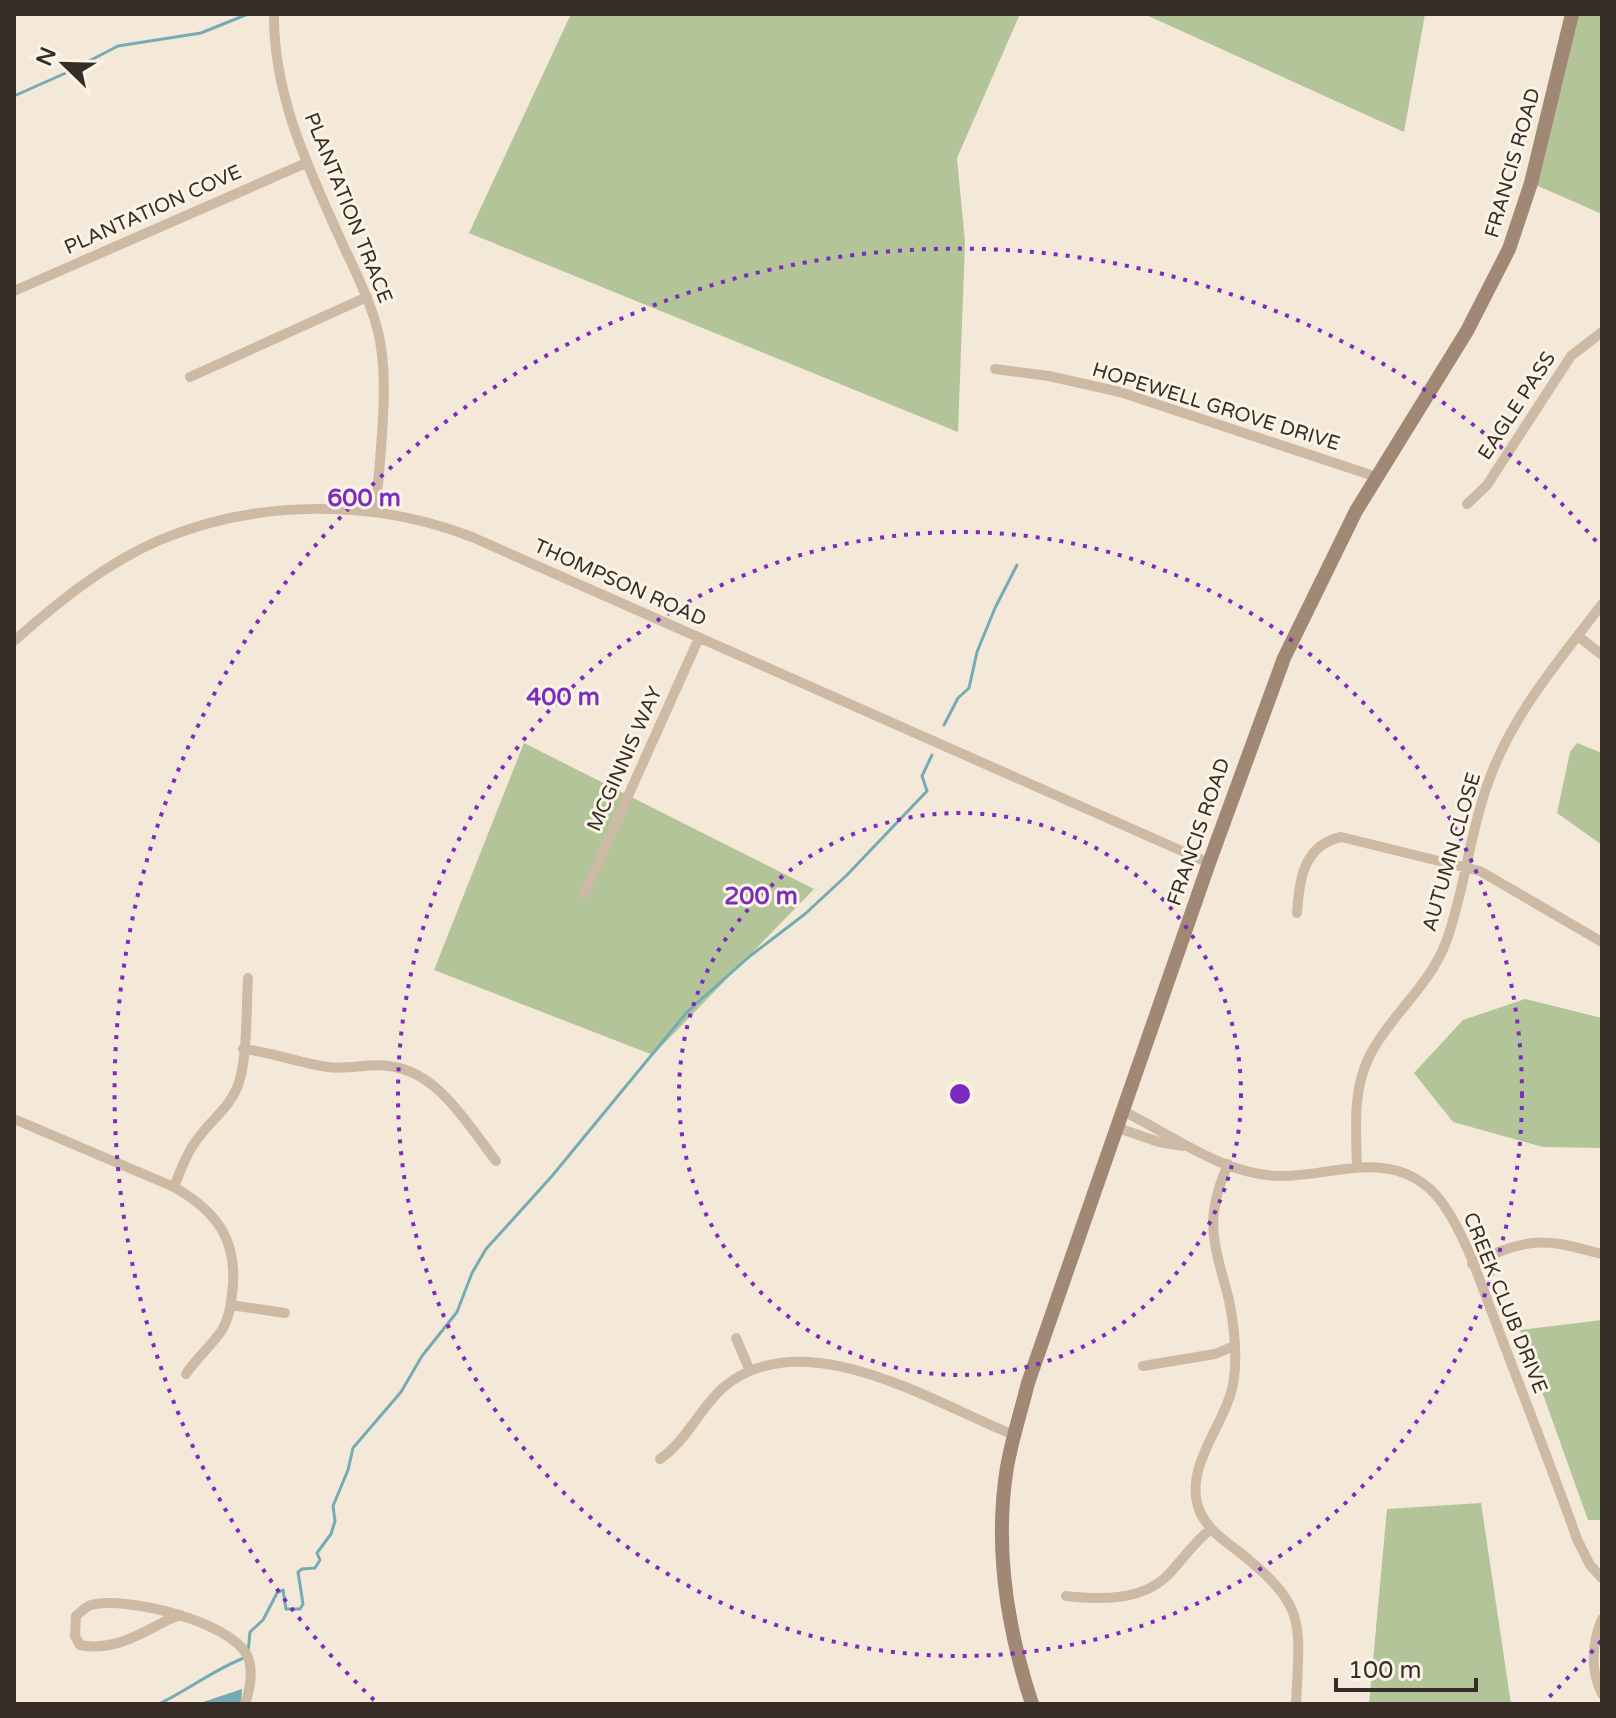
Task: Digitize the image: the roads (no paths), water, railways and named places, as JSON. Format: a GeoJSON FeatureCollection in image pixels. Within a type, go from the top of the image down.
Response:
{"type":"FeatureCollection","features":[{"type":"Feature","properties":{"kind":"street","name":"PLANTATION TRACE"},"geometry":{"type":"LineString","coordinates":[[274,14],[279,75],[306,163],[377,325],[383,362],[376,512]]}},
{"type":"Feature","properties":{"kind":"street","name":"FRANCIS ROAD"},"geometry":{"type":"LineString","coordinates":[[1032,1704],[1009,1616],[1003,1556],[1003,1498],[1014,1435],[1028,1383],[1209,863],[1284,658],[1334,551],[1467,331],[1509,249],[1531,183],[1572,14]]}},
{"type":"Feature","properties":{"kind":"street","name":"PLANTATION COVE"},"geometry":{"type":"LineString","coordinates":[[14,291],[306,163]]}},
{"type":"Feature","properties":{"kind":"street"},"geometry":{"type":"LineString","coordinates":[[190,377],[367,297]]}},
{"type":"Feature","properties":{"kind":"street","name":"EAGLE PASS"},"geometry":{"type":"LineString","coordinates":[[1467,504],[1487,485],[1571,356],[1602,332]]}},
{"type":"Feature","properties":{"kind":"street","name":"HOPEWELL GROVE DRIVE"},"geometry":{"type":"LineString","coordinates":[[995,369],[1049,376],[1120,392],[1377,477]]}},
{"type":"Feature","properties":{"kind":"street","name":"THOMPSON ROAD"},"geometry":{"type":"LineString","coordinates":[[14,641],[96,576],[147,547],[192,529],[258,513],[376,512],[449,528],[1209,863]]}},
{"type":"Feature","properties":{"kind":"street","name":"AUTUMN CLOSE"},"geometry":{"type":"LineString","coordinates":[[1357,1167],[1357,1100],[1370,1054],[1440,954],[1487,783],[1532,694],[1602,604]]}},
{"type":"Feature","properties":{"kind":"street"},"geometry":{"type":"LineString","coordinates":[[1578,636],[1602,655]]}},
{"type":"Feature","properties":{"kind":"street","name":"MCGINNIS WAY"},"geometry":{"type":"LineString","coordinates":[[584,894],[699,638]]}},
{"type":"Feature","properties":{"kind":"street"},"geometry":{"type":"LineString","coordinates":[[1297,913],[1304,866],[1321,844],[1341,837],[1493,876],[1602,942]]}},
{"type":"Feature","properties":{"kind":"street"},"geometry":{"type":"LineString","coordinates":[[174,1187],[189,1150],[223,1112],[237,1088],[242,1072],[248,978]]}},
{"type":"Feature","properties":{"kind":"street"},"geometry":{"type":"LineString","coordinates":[[243,1049],[328,1067],[377,1065],[417,1074],[450,1101],[496,1161]]}},
{"type":"Feature","properties":{"kind":"street","name":"CREEK CLUB DRIVE"},"geometry":{"type":"LineString","coordinates":[[1123,1111],[1189,1146],[1251,1172],[1276,1176],[1308,1175],[1357,1167],[1394,1170],[1422,1181],[1435,1193],[1447,1209],[1472,1264],[1577,1539],[1590,1565],[1602,1578]]}},
{"type":"Feature","properties":{"kind":"street"},"geometry":{"type":"LineString","coordinates":[[14,1119],[174,1187],[199,1201],[223,1231],[235,1271],[231,1305],[221,1332],[186,1374]]}},
{"type":"Feature","properties":{"kind":"street","name":"CREEK CLUB DRIVE"},"geometry":{"type":"LineString","coordinates":[[1118,1128],[1159,1142],[1189,1146]]}},
{"type":"Feature","properties":{"kind":"street"},"geometry":{"type":"LineString","coordinates":[[1228,1164],[1213,1212],[1214,1234],[1229,1304],[1234,1381],[1198,1470],[1196,1483],[1200,1511],[1211,1529],[1269,1576],[1290,1603],[1299,1644],[1296,1704]]}},
{"type":"Feature","properties":{"kind":"street"},"geometry":{"type":"LineString","coordinates":[[1472,1264],[1506,1249],[1533,1242],[1602,1254]]}},
{"type":"Feature","properties":{"kind":"street"},"geometry":{"type":"LineString","coordinates":[[231,1305],[285,1313]]}},
{"type":"Feature","properties":{"kind":"street"},"geometry":{"type":"LineString","coordinates":[[736,1338],[750,1371]]}},
{"type":"Feature","properties":{"kind":"street"},"geometry":{"type":"LineString","coordinates":[[1143,1366],[1215,1354],[1234,1346]]}},
{"type":"Feature","properties":{"kind":"street"},"geometry":{"type":"LineString","coordinates":[[660,1459],[727,1385],[750,1371],[786,1361],[835,1364],[883,1379],[1014,1435]]}},
{"type":"Feature","properties":{"kind":"street"},"geometry":{"type":"LineString","coordinates":[[1066,1596],[1108,1598],[1149,1589],[1171,1572],[1195,1541],[1211,1529]]}},
{"type":"Feature","properties":{"kind":"street"},"geometry":{"type":"LineString","coordinates":[[181,1615],[136,1637],[110,1645],[80,1645],[75,1636],[76,1616],[88,1606],[143,1607],[181,1615],[205,1623],[222,1633],[249,1659],[251,1687],[245,1704]]}},
{"type":"Feature","properties":{"kind":"street"},"geometry":{"type":"LineString","coordinates":[[1602,1619],[1594,1643],[1593,1659],[1602,1694]]}},
{"type":"Feature","properties":{"kind":"water"},"geometry":{"type":"Polygon","coordinates":[[[242,1689],[241,1704],[197,1704],[242,1689]]]}},
{"type":"Feature","properties":{"kind":"waterway"},"geometry":{"type":"LineString","coordinates":[[14,96],[118,46],[201,33],[248,14]]}},
{"type":"Feature","properties":{"kind":"waterway"},"geometry":{"type":"LineString","coordinates":[[944,725],[958,698],[969,688],[977,652],[1017,565]]}},
{"type":"Feature","properties":{"kind":"waterway"},"geometry":{"type":"LineString","coordinates":[[248,1652],[250,1632],[263,1620],[277,1593],[283,1590],[286,1609],[300,1609],[303,1604],[298,1572],[315,1568],[320,1560],[317,1553],[331,1534],[335,1521],[333,1506],[348,1470],[353,1448],[401,1392],[422,1356],[457,1312],[472,1273],[486,1249],[552,1176],[687,1012],[750,956],[805,914],[927,791],[922,776],[932,755]]}},
{"type":"Feature","properties":{"kind":"waterway"},"geometry":{"type":"LineString","coordinates":[[159,1704],[244,1658]]}}]}
